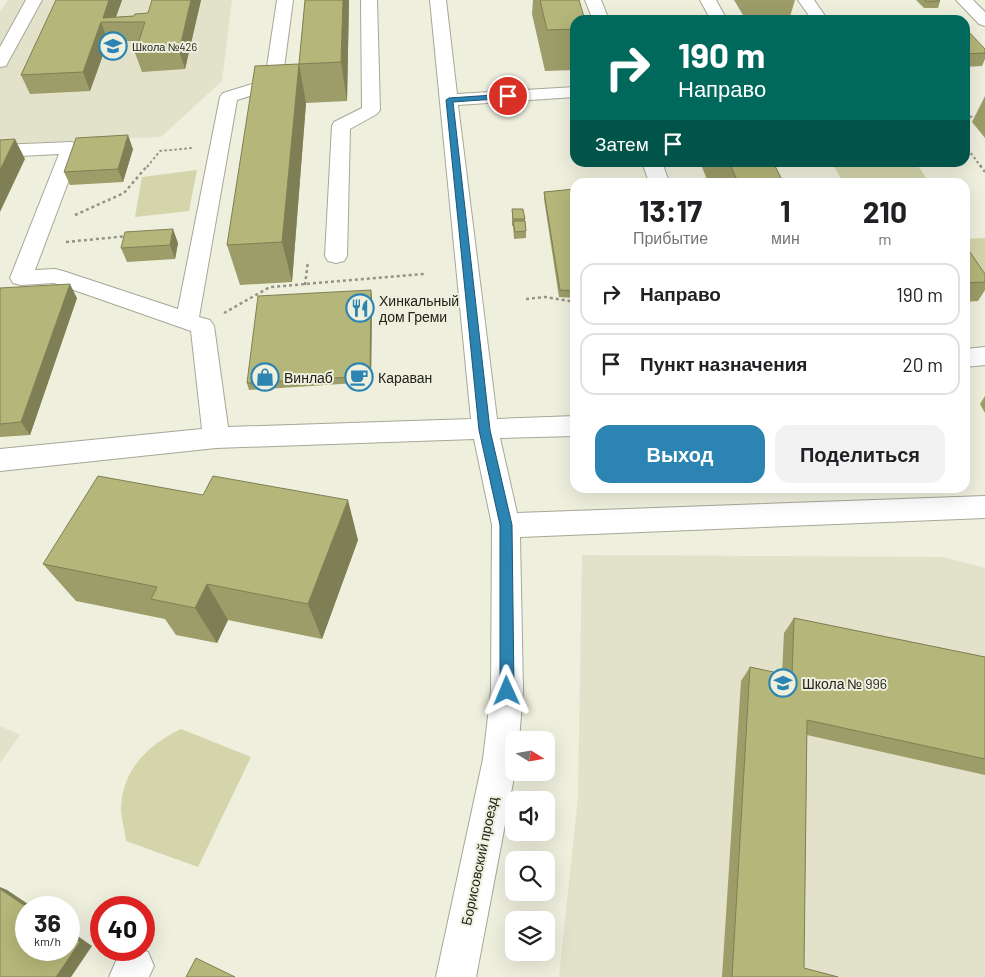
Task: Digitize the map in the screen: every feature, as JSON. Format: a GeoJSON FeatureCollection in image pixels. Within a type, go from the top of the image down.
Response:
{"type":"FeatureCollection","features":[{"type":"Feature","properties":{"kind":"street"},"geometry":{"type":"LineString","coordinates":[[0,62],[34,0]]}},
{"type":"Feature","properties":{"kind":"street"},"geometry":{"type":"LineString","coordinates":[[216,438],[194,324],[220,146],[229,97],[273,83],[284,0]]}},
{"type":"Feature","properties":{"kind":"street"},"geometry":{"type":"LineString","coordinates":[[336,256],[341,126],[371,110],[369,0]]}},
{"type":"Feature","properties":{"kind":"street","name":"Борисовский проезд"},"geometry":{"type":"LineString","coordinates":[[438,0],[485,430],[506,525],[507,691],[500,759],[456,977]]}},
{"type":"Feature","properties":{"kind":"street"},"geometry":{"type":"LineString","coordinates":[[593,0],[599,15]]}},
{"type":"Feature","properties":{"kind":"street"},"geometry":{"type":"LineString","coordinates":[[708,0],[716,15]]}},
{"type":"Feature","properties":{"kind":"street"},"geometry":{"type":"LineString","coordinates":[[806,0],[816,15]]}},
{"type":"Feature","properties":{"kind":"street"},"geometry":{"type":"LineString","coordinates":[[964,0],[985,21]]}},
{"type":"Feature","properties":{"kind":"street"},"geometry":{"type":"LineString","coordinates":[[449,100],[570,92]]}},
{"type":"Feature","properties":{"kind":"street"},"geometry":{"type":"LineString","coordinates":[[0,151],[71,148],[21,278],[55,276],[194,324]]}},
{"type":"Feature","properties":{"kind":"street"},"geometry":{"type":"LineString","coordinates":[[970,358],[985,356]]}},
{"type":"Feature","properties":{"kind":"street"},"geometry":{"type":"LineString","coordinates":[[0,460],[216,438],[570,426]]}},
{"type":"Feature","properties":{"kind":"street"},"geometry":{"type":"LineString","coordinates":[[506,525],[963,501]]}},
{"type":"Feature","properties":{"kind":"path"},"geometry":{"type":"LineString","coordinates":[[970,117],[985,116]]}},
{"type":"Feature","properties":{"kind":"path"},"geometry":{"type":"LineString","coordinates":[[74,216],[124,193],[160,151],[220,146]]}},
{"type":"Feature","properties":{"kind":"path"},"geometry":{"type":"LineString","coordinates":[[970,152],[985,172]]}},
{"type":"Feature","properties":{"kind":"path"},"geometry":{"type":"LineString","coordinates":[[69,234],[66,242],[134,235]]}},
{"type":"Feature","properties":{"kind":"path"},"geometry":{"type":"LineString","coordinates":[[194,324],[270,287],[424,274]]}},
{"type":"Feature","properties":{"kind":"path"},"geometry":{"type":"LineString","coordinates":[[526,299],[545,297],[570,301]]}},
{"type":"Feature","properties":{"kind":"shaded area","name":"Школа №426"},"geometry":{"type":"Polygon","coordinates":[[[8,0],[232,0],[222,81],[161,137],[0,144],[0,11],[8,0]]]}},
{"type":"Feature","properties":{"kind":"shaded area","name":"Школа № 996"},"geometry":{"type":"Polygon","coordinates":[[[582,555],[944,557],[985,568],[985,977],[559,977],[578,797],[582,555]]]}},
{"type":"Feature","properties":{"kind":"shaded area"},"geometry":{"type":"Polygon","coordinates":[[[0,726],[20,735],[0,763],[0,726]]]}},
{"type":"Feature","properties":{"kind":"green space"},"geometry":{"type":"Polygon","coordinates":[[[834,167],[919,167],[926,178],[841,178],[834,167]]]}},
{"type":"Feature","properties":{"kind":"green space"},"geometry":{"type":"Polygon","coordinates":[[[197,170],[189,211],[135,217],[142,177],[197,170]]]}},
{"type":"Feature","properties":{"kind":"green space"},"geometry":{"type":"Polygon","coordinates":[[[985,238],[985,277],[970,255],[970,239],[985,238]]]}},
{"type":"Feature","properties":{"kind":"green space"},"geometry":{"type":"Polygon","coordinates":[[[181,729],[251,757],[198,867],[126,841],[121,815],[122,796],[131,771],[148,751],[169,735],[181,729]]]}},
{"type":"Feature","properties":{"kind":"building"},"geometry":{"type":"Polygon","coordinates":[[[56,0],[109,0],[103,18],[148,13],[152,0],[191,0],[179,51],[135,53],[145,22],[101,22],[83,72],[21,75],[56,0]]]}},
{"type":"Feature","properties":{"kind":"building"},"geometry":{"type":"Polygon","coordinates":[[[305,0],[343,0],[341,62],[299,64],[305,0]]]}},
{"type":"Feature","properties":{"kind":"building"},"geometry":{"type":"Polygon","coordinates":[[[540,0],[579,0],[584,15],[570,15],[570,29],[547,30],[540,0]]]}},
{"type":"Feature","properties":{"kind":"building"},"geometry":{"type":"Polygon","coordinates":[[[925,0],[939,0],[940,1],[926,2],[925,0]]]}},
{"type":"Feature","properties":{"kind":"building"},"geometry":{"type":"Polygon","coordinates":[[[970,33],[985,49],[985,53],[970,54],[970,33]]]}},
{"type":"Feature","properties":{"kind":"building"},"geometry":{"type":"Polygon","coordinates":[[[299,64],[282,242],[227,245],[255,66],[299,64]]]}},
{"type":"Feature","properties":{"kind":"building"},"geometry":{"type":"Polygon","coordinates":[[[128,135],[118,169],[64,172],[76,138],[128,135]]]}},
{"type":"Feature","properties":{"kind":"building"},"geometry":{"type":"Polygon","coordinates":[[[15,139],[0,170],[0,140],[15,139]]]}},
{"type":"Feature","properties":{"kind":"building"},"geometry":{"type":"Polygon","coordinates":[[[731,167],[776,167],[781,178],[736,178],[731,167]]]}},
{"type":"Feature","properties":{"kind":"building"},"geometry":{"type":"Polygon","coordinates":[[[570,189],[570,291],[560,290],[544,192],[570,189]]]}},
{"type":"Feature","properties":{"kind":"building"},"geometry":{"type":"Polygon","coordinates":[[[512,209],[523,209],[525,219],[513,219],[512,209]]]}},
{"type":"Feature","properties":{"kind":"building"},"geometry":{"type":"Polygon","coordinates":[[[513,221],[525,221],[526,231],[515,232],[513,221]]]}},
{"type":"Feature","properties":{"kind":"building"},"geometry":{"type":"Polygon","coordinates":[[[173,229],[170,245],[121,248],[125,232],[173,229]]]}},
{"type":"Feature","properties":{"kind":"building"},"geometry":{"type":"Polygon","coordinates":[[[970,252],[985,274],[985,282],[970,283],[970,252]]]}},
{"type":"Feature","properties":{"kind":"building"},"geometry":{"type":"Polygon","coordinates":[[[70,284],[21,422],[0,424],[0,288],[70,284]]]}},
{"type":"Feature","properties":{"kind":"building"},"geometry":{"type":"Polygon","coordinates":[[[371,290],[370,376],[247,383],[258,296],[371,290]]]}},
{"type":"Feature","properties":{"kind":"building"},"geometry":{"type":"Polygon","coordinates":[[[98,476],[203,495],[213,476],[348,500],[308,604],[207,584],[195,608],[151,599],[157,587],[43,564],[98,476]]]}},
{"type":"Feature","properties":{"kind":"building"},"geometry":{"type":"Polygon","coordinates":[[[794,618],[985,657],[985,759],[807,720],[804,968],[838,977],[732,977],[750,667],[792,676],[794,618]]]}},
{"type":"Feature","properties":{"kind":"building"},"geometry":{"type":"Polygon","coordinates":[[[0,889],[15,899],[15,961],[67,961],[56,977],[0,977],[0,889]]]}},
{"type":"Feature","properties":{"kind":"building"},"geometry":{"type":"Polygon","coordinates":[[[196,958],[235,977],[186,977],[196,958]]]}},
{"type":"Feature","properties":{"kind":"place","name":"Школа №426"},"geometry":{"type":"Point","coordinates":[113,46]}},
{"type":"Feature","properties":{"kind":"place","name":"Хинкальный дом Греми"},"geometry":{"type":"Point","coordinates":[360,308]}},
{"type":"Feature","properties":{"kind":"place","name":"Винлаб"},"geometry":{"type":"Point","coordinates":[265,377]}},
{"type":"Feature","properties":{"kind":"place","name":"Караван"},"geometry":{"type":"Point","coordinates":[359,377]}},
{"type":"Feature","properties":{"kind":"place","name":"Школа № 996"},"geometry":{"type":"Point","coordinates":[783,683]}},
{"type":"Feature","properties":{"kind":"route"},"geometry":{"type":"LineString","coordinates":[[507,691],[506,525],[485,430],[449,100],[508,96]]}}]}
